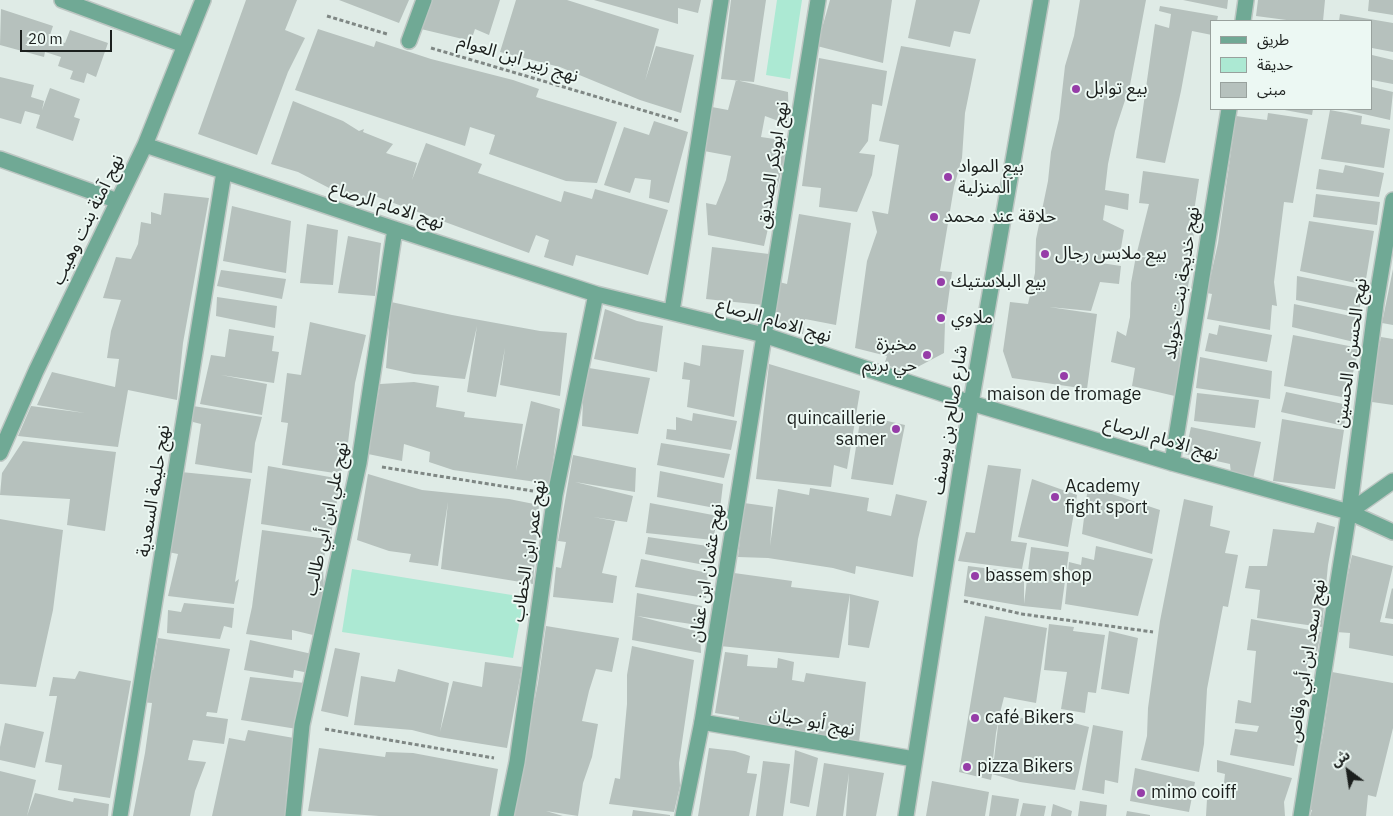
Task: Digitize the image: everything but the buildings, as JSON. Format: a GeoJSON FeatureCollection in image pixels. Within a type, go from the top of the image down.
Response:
{"type":"FeatureCollection","features":[{"type":"Feature","properties":{"kind":"street"},"geometry":{"type":"LineString","coordinates":[[62,0],[184,45]]}},
{"type":"Feature","properties":{"kind":"street","name":"نهج آمنة بنت وهيب"},"geometry":{"type":"LineString","coordinates":[[0,453],[36,371],[145,145],[203,0]]}},
{"type":"Feature","properties":{"kind":"street"},"geometry":{"type":"LineString","coordinates":[[409,41],[424,0]]}},
{"type":"Feature","properties":{"kind":"street"},"geometry":{"type":"LineString","coordinates":[[672,311],[721,0]]}},
{"type":"Feature","properties":{"kind":"street","name":"نهج ابوبكر الصديق"},"geometry":{"type":"LineString","coordinates":[[764,335],[818,0]]}},
{"type":"Feature","properties":{"kind":"street","name":"شارع صالح بن يوسف"},"geometry":{"type":"LineString","coordinates":[[906,816],[971,403],[1041,0]]}},
{"type":"Feature","properties":{"kind":"street"},"geometry":{"type":"LineString","coordinates":[[1243,20],[1246,0]]}},
{"type":"Feature","properties":{"kind":"street","name":"نهج خديجة بنت خويلد"},"geometry":{"type":"LineString","coordinates":[[1172,463],[1229,110]]}},
{"type":"Feature","properties":{"kind":"street","name":"نهج الامام الرصاع"},"geometry":{"type":"LineString","coordinates":[[145,145],[596,294],[672,311],[764,335],[971,403],[1172,463],[1350,512],[1393,532]]}},
{"type":"Feature","properties":{"kind":"street"},"geometry":{"type":"LineString","coordinates":[[0,159],[118,201]]}},
{"type":"Feature","properties":{"kind":"street","name":"نهج حليمة السعدية"},"geometry":{"type":"LineString","coordinates":[[120,816],[224,172]]}},
{"type":"Feature","properties":{"kind":"street","name":"نهج الحسن و الحسين"},"geometry":{"type":"LineString","coordinates":[[1350,512],[1376,303],[1393,200]]}},
{"type":"Feature","properties":{"kind":"street","name":"نهج علي ابن أبي طالب"},"geometry":{"type":"LineString","coordinates":[[293,816],[302,726],[359,463],[395,229]]}},
{"type":"Feature","properties":{"kind":"street","name":"نهج عمر ابن الخطاب"},"geometry":{"type":"LineString","coordinates":[[506,816],[517,762],[555,495],[596,294]]}},
{"type":"Feature","properties":{"kind":"street","name":"نهج عثمان ابن عفان"},"geometry":{"type":"LineString","coordinates":[[682,816],[702,722],[764,335]]}},
{"type":"Feature","properties":{"kind":"street"},"geometry":{"type":"LineString","coordinates":[[1350,512],[1393,481]]}},
{"type":"Feature","properties":{"kind":"street","name":"نهج سعد ابن أبي وقاص"},"geometry":{"type":"LineString","coordinates":[[1301,816],[1350,512]]}},
{"type":"Feature","properties":{"kind":"street","name":"نهج أبو حيان"},"geometry":{"type":"LineString","coordinates":[[702,722],[914,759]]}},
{"type":"Feature","properties":{"kind":"path","name":"نهج زبير ابن العوام"},"geometry":{"type":"LineString","coordinates":[[328,16],[701,128]]}},
{"type":"Feature","properties":{"kind":"path"},"geometry":{"type":"LineString","coordinates":[[359,463],[555,495]]}},
{"type":"Feature","properties":{"kind":"path"},"geometry":{"type":"LineString","coordinates":[[942,596],[1022,614],[1153,632]]}},
{"type":"Feature","properties":{"kind":"path"},"geometry":{"type":"LineString","coordinates":[[302,726],[517,762]]}},
{"type":"Feature","properties":{"kind":"green space"},"geometry":{"type":"Polygon","coordinates":[[[777,0],[802,0],[790,79],[766,75],[777,0]]]}},
{"type":"Feature","properties":{"kind":"green space"},"geometry":{"type":"Polygon","coordinates":[[[352,569],[524,597],[513,658],[342,632],[352,569]]]}},
{"type":"Feature","properties":{"kind":"place","name":"بيع توابل"},"geometry":{"type":"Point","coordinates":[1076,89]}},
{"type":"Feature","properties":{"kind":"place","name":"بيع المواد المنزلية"},"geometry":{"type":"Point","coordinates":[948,177]}},
{"type":"Feature","properties":{"kind":"place","name":"حلاقة عند محمد"},"geometry":{"type":"Point","coordinates":[934,217]}},
{"type":"Feature","properties":{"kind":"place","name":"بيع ملابس رجال"},"geometry":{"type":"Point","coordinates":[1045,254]}},
{"type":"Feature","properties":{"kind":"place","name":"بيع البلاستيك"},"geometry":{"type":"Point","coordinates":[941,282]}},
{"type":"Feature","properties":{"kind":"place","name":"ملاوي"},"geometry":{"type":"Point","coordinates":[941,318]}},
{"type":"Feature","properties":{"kind":"place","name":"مخبزة حي بريم"},"geometry":{"type":"Point","coordinates":[927,355]}},
{"type":"Feature","properties":{"kind":"place","name":"maison de fromage"},"geometry":{"type":"Point","coordinates":[1064,376]}},
{"type":"Feature","properties":{"kind":"place","name":"quincaillerie samer"},"geometry":{"type":"Point","coordinates":[896,429]}},
{"type":"Feature","properties":{"kind":"place","name":"Academy fight sport"},"geometry":{"type":"Point","coordinates":[1055,497]}},
{"type":"Feature","properties":{"kind":"place","name":"bassem shop"},"geometry":{"type":"Point","coordinates":[975,576]}},
{"type":"Feature","properties":{"kind":"place","name":"café Bikers"},"geometry":{"type":"Point","coordinates":[975,718]}},
{"type":"Feature","properties":{"kind":"place","name":"pizza Bikers"},"geometry":{"type":"Point","coordinates":[967,767]}},
{"type":"Feature","properties":{"kind":"place","name":"mimo coiff"},"geometry":{"type":"Point","coordinates":[1141,793]}}]}
